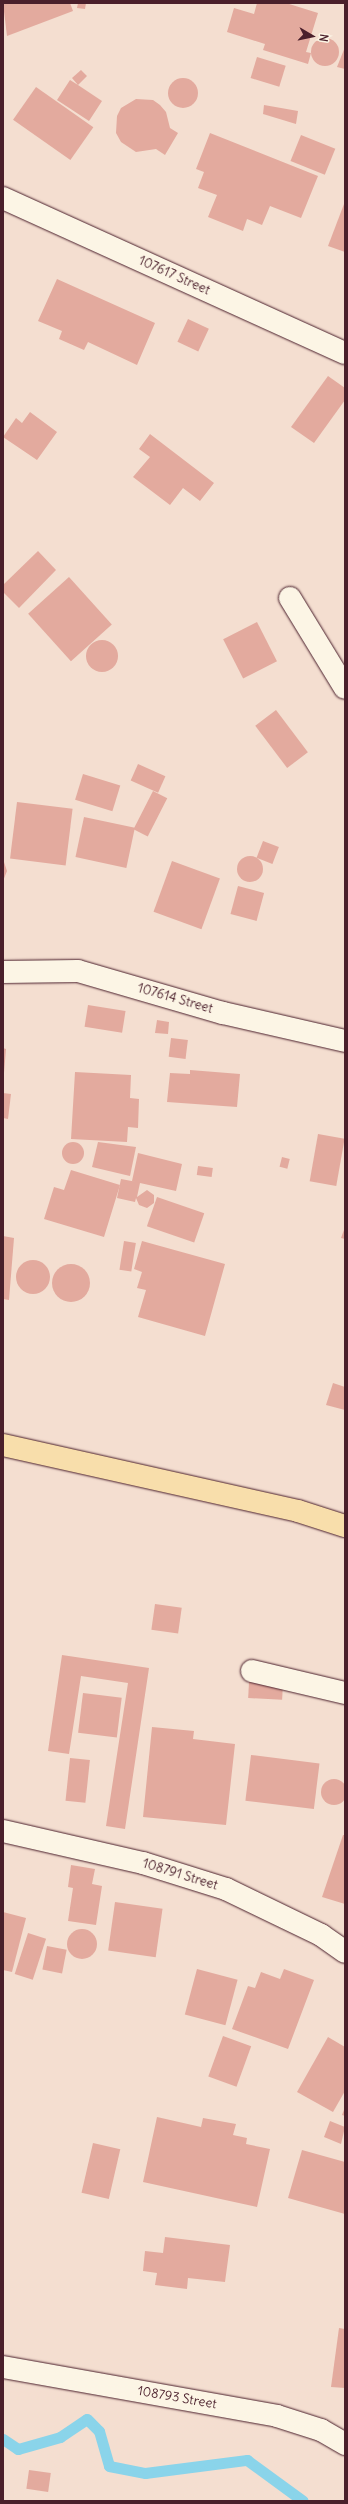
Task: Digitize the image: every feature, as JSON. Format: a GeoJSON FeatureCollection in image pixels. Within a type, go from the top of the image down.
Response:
{"type":"FeatureCollection","features":[{"type":"Feature","properties":{"kind":"main road"},"geometry":{"type":"LineString","coordinates":[[3,1445],[298,1511],[345,1526]]}},
{"type":"Feature","properties":{"kind":"street","name":"107617 Street"},"geometry":{"type":"LineString","coordinates":[[3,198],[345,353]]}},
{"type":"Feature","properties":{"kind":"street"},"geometry":{"type":"LineString","coordinates":[[290,598],[345,688]]}},
{"type":"Feature","properties":{"kind":"street","name":"107614 Street"},"geometry":{"type":"LineString","coordinates":[[3,972],[78,971],[223,1013],[345,1040]]}},
{"type":"Feature","properties":{"kind":"street"},"geometry":{"type":"LineString","coordinates":[[252,1672],[345,1693]]}},
{"type":"Feature","properties":{"kind":"street","name":"108791 Street"},"geometry":{"type":"LineString","coordinates":[[3,1830],[143,1863],[226,1889],[321,1935],[345,1952]]}},
{"type":"Feature","properties":{"kind":"street","name":"108793 Street"},"geometry":{"type":"LineString","coordinates":[[3,2367],[277,2416],[321,2430],[345,2444]]}},
{"type":"Feature","properties":{"kind":"building"},"geometry":{"type":"Polygon","coordinates":[[[3,3],[70,3],[73,11],[7,36],[3,3]]]}},
{"type":"Feature","properties":{"kind":"building"},"geometry":{"type":"Polygon","coordinates":[[[78,3],[86,3],[85,9],[77,8],[78,3]]]}},
{"type":"Feature","properties":{"kind":"building"},"geometry":{"type":"Polygon","coordinates":[[[257,3],[286,3],[318,13],[306,52],[311,53],[308,64],[263,50],[265,44],[227,32],[234,8],[254,14],[257,3]]]}},
{"type":"Feature","properties":{"kind":"building"},"geometry":{"type":"Polygon","coordinates":[[[325,38],[335,42],[339,52],[335,62],[325,66],[315,62],[311,52],[315,42],[325,38]]]}},
{"type":"Feature","properties":{"kind":"building"},"geometry":{"type":"Polygon","coordinates":[[[345,47],[345,69],[337,67],[345,47]]]}},
{"type":"Feature","properties":{"kind":"building"},"geometry":{"type":"Polygon","coordinates":[[[257,57],[286,66],[279,87],[251,78],[257,57]]]}},
{"type":"Feature","properties":{"kind":"building"},"geometry":{"type":"Polygon","coordinates":[[[81,70],[87,76],[78,85],[72,78],[81,70]]]}},
{"type":"Feature","properties":{"kind":"building"},"geometry":{"type":"Polygon","coordinates":[[[183,78],[194,82],[198,93],[194,104],[183,108],[172,104],[168,93],[172,82],[183,78]]]}},
{"type":"Feature","properties":{"kind":"building"},"geometry":{"type":"Polygon","coordinates":[[[70,80],[102,101],[89,121],[57,100],[70,80]]]}},
{"type":"Feature","properties":{"kind":"building"},"geometry":{"type":"Polygon","coordinates":[[[36,87],[93,127],[70,160],[13,120],[36,87]]]}},
{"type":"Feature","properties":{"kind":"building"},"geometry":{"type":"Polygon","coordinates":[[[136,99],[153,100],[160,105],[166,112],[170,128],[178,133],[165,155],[156,149],[136,152],[121,142],[116,133],[117,116],[121,108],[136,99]]]}},
{"type":"Feature","properties":{"kind":"building"},"geometry":{"type":"Polygon","coordinates":[[[264,105],[298,111],[296,124],[263,114],[264,105]]]}},
{"type":"Feature","properties":{"kind":"building"},"geometry":{"type":"Polygon","coordinates":[[[210,133],[318,176],[301,218],[270,206],[262,225],[247,219],[243,231],[208,217],[217,195],[198,188],[204,172],[196,169],[210,133]]]}},
{"type":"Feature","properties":{"kind":"building"},"geometry":{"type":"Polygon","coordinates":[[[301,135],[335,149],[325,175],[291,161],[301,135]]]}},
{"type":"Feature","properties":{"kind":"building"},"geometry":{"type":"Polygon","coordinates":[[[345,204],[345,252],[328,246],[345,204]]]}},
{"type":"Feature","properties":{"kind":"building"},"geometry":{"type":"Polygon","coordinates":[[[57,279],[155,323],[137,365],[88,342],[84,350],[59,339],[62,331],[38,321],[57,279]]]}},
{"type":"Feature","properties":{"kind":"building"},"geometry":{"type":"Polygon","coordinates":[[[188,319],[209,329],[198,351],[177,342],[188,319]]]}},
{"type":"Feature","properties":{"kind":"building"},"geometry":{"type":"Polygon","coordinates":[[[328,376],[345,388],[345,400],[314,443],[291,427],[328,376]]]}},
{"type":"Feature","properties":{"kind":"building"},"geometry":{"type":"Polygon","coordinates":[[[30,412],[57,432],[37,460],[3,437],[16,418],[22,423],[30,412]]]}},
{"type":"Feature","properties":{"kind":"building"},"geometry":{"type":"Polygon","coordinates":[[[150,434],[214,483],[200,501],[183,488],[170,505],[133,477],[150,457],[139,449],[150,434]]]}},
{"type":"Feature","properties":{"kind":"building"},"geometry":{"type":"Polygon","coordinates":[[[38,551],[56,570],[19,608],[3,592],[3,585],[38,551]]]}},
{"type":"Feature","properties":{"kind":"building"},"geometry":{"type":"Polygon","coordinates":[[[69,577],[112,625],[71,661],[28,614],[69,577]]]}},
{"type":"Feature","properties":{"kind":"building"},"geometry":{"type":"Polygon","coordinates":[[[257,622],[277,661],[243,678],[223,639],[257,622]]]}},
{"type":"Feature","properties":{"kind":"building"},"geometry":{"type":"Polygon","coordinates":[[[102,640],[113,645],[118,656],[113,667],[102,672],[91,667],[86,656],[91,645],[102,640]]]}},
{"type":"Feature","properties":{"kind":"building"},"geometry":{"type":"Polygon","coordinates":[[[276,710],[308,752],[287,768],[255,726],[276,710]]]}},
{"type":"Feature","properties":{"kind":"building"},"geometry":{"type":"Polygon","coordinates":[[[138,764],[165,776],[158,793],[131,780],[138,764]]]}},
{"type":"Feature","properties":{"kind":"building"},"geometry":{"type":"Polygon","coordinates":[[[83,774],[120,785],[112,811],[75,800],[83,774]]]}},
{"type":"Feature","properties":{"kind":"building"},"geometry":{"type":"Polygon","coordinates":[[[153,791],[167,798],[148,837],[133,829],[153,791]]]}},
{"type":"Feature","properties":{"kind":"building"},"geometry":{"type":"Polygon","coordinates":[[[17,802],[73,809],[66,865],[10,859],[17,802]]]}},
{"type":"Feature","properties":{"kind":"building"},"geometry":{"type":"Polygon","coordinates":[[[84,817],[135,828],[126,868],[75,857],[84,817]]]}},
{"type":"Feature","properties":{"kind":"building"},"geometry":{"type":"Polygon","coordinates":[[[263,841],[279,847],[272,864],[257,858],[263,841]]]}},
{"type":"Feature","properties":{"kind":"building"},"geometry":{"type":"Polygon","coordinates":[[[250,856],[259,860],[263,869],[259,878],[250,882],[241,878],[237,869],[241,860],[250,856]]]}},
{"type":"Feature","properties":{"kind":"building"},"geometry":{"type":"Polygon","coordinates":[[[3,859],[7,871],[3,881],[3,859]]]}},
{"type":"Feature","properties":{"kind":"building"},"geometry":{"type":"Polygon","coordinates":[[[172,861],[220,878],[201,929],[154,912],[172,861]]]}},
{"type":"Feature","properties":{"kind":"building"},"geometry":{"type":"Polygon","coordinates":[[[238,886],[264,893],[257,921],[230,914],[238,886]]]}},
{"type":"Feature","properties":{"kind":"building"},"geometry":{"type":"Polygon","coordinates":[[[88,1005],[126,1011],[122,1033],[85,1027],[88,1005]]]}},
{"type":"Feature","properties":{"kind":"building"},"geometry":{"type":"Polygon","coordinates":[[[157,1020],[169,1022],[168,1034],[155,1033],[157,1020]]]}},
{"type":"Feature","properties":{"kind":"building"},"geometry":{"type":"Polygon","coordinates":[[[171,1038],[188,1040],[186,1059],[169,1057],[171,1038]]]}},
{"type":"Feature","properties":{"kind":"building"},"geometry":{"type":"Polygon","coordinates":[[[3,1048],[6,1049],[4,1073],[3,1072],[3,1048]]]}},
{"type":"Feature","properties":{"kind":"building"},"geometry":{"type":"Polygon","coordinates":[[[190,1070],[240,1074],[237,1107],[167,1102],[170,1073],[190,1074],[190,1070]]]}},
{"type":"Feature","properties":{"kind":"building"},"geometry":{"type":"Polygon","coordinates":[[[75,1072],[131,1075],[130,1098],[139,1099],[138,1128],[128,1127],[127,1142],[71,1139],[75,1072]]]}},
{"type":"Feature","properties":{"kind":"building"},"geometry":{"type":"Polygon","coordinates":[[[3,1093],[11,1094],[8,1119],[3,1118],[3,1093]]]}},
{"type":"Feature","properties":{"kind":"building"},"geometry":{"type":"Polygon","coordinates":[[[318,1134],[345,1139],[336,1186],[310,1181],[318,1134]]]}},
{"type":"Feature","properties":{"kind":"building"},"geometry":{"type":"Polygon","coordinates":[[[73,1142],[81,1145],[84,1153],[81,1161],[73,1164],[65,1161],[62,1153],[65,1145],[73,1142]]]}},
{"type":"Feature","properties":{"kind":"building"},"geometry":{"type":"Polygon","coordinates":[[[98,1142],[136,1147],[130,1176],[92,1167],[98,1142]]]}},
{"type":"Feature","properties":{"kind":"building"},"geometry":{"type":"Polygon","coordinates":[[[138,1153],[182,1164],[176,1191],[140,1183],[137,1197],[147,1190],[154,1195],[154,1203],[147,1208],[139,1205],[136,1198],[135,1202],[117,1198],[121,1179],[137,1182],[132,1181],[138,1153]]]}},
{"type":"Feature","properties":{"kind":"building"},"geometry":{"type":"Polygon","coordinates":[[[282,1157],[290,1159],[287,1169],[280,1167],[282,1157]]]}},
{"type":"Feature","properties":{"kind":"building"},"geometry":{"type":"Polygon","coordinates":[[[198,1166],[213,1168],[212,1177],[197,1175],[198,1166]]]}},
{"type":"Feature","properties":{"kind":"building"},"geometry":{"type":"Polygon","coordinates":[[[71,1170],[120,1185],[104,1237],[44,1219],[54,1187],[64,1190],[71,1170]]]}},
{"type":"Feature","properties":{"kind":"building"},"geometry":{"type":"Polygon","coordinates":[[[157,1197],[204,1213],[194,1243],[147,1226],[157,1197]]]}},
{"type":"Feature","properties":{"kind":"building"},"geometry":{"type":"Polygon","coordinates":[[[345,1227],[345,1239],[341,1238],[345,1227]]]}},
{"type":"Feature","properties":{"kind":"building"},"geometry":{"type":"Polygon","coordinates":[[[3,1236],[14,1238],[9,1300],[3,1299],[3,1236]]]}},
{"type":"Feature","properties":{"kind":"building"},"geometry":{"type":"Polygon","coordinates":[[[124,1241],[136,1243],[131,1272],[119,1270],[124,1241]]]}},
{"type":"Feature","properties":{"kind":"building"},"geometry":{"type":"Polygon","coordinates":[[[142,1241],[225,1264],[205,1336],[138,1317],[146,1290],[137,1288],[142,1272],[134,1269],[142,1241]]]}},
{"type":"Feature","properties":{"kind":"building"},"geometry":{"type":"Polygon","coordinates":[[[36,1260],[45,1265],[49,1270],[49,1284],[45,1289],[40,1293],[30,1294],[26,1293],[17,1284],[16,1274],[17,1270],[26,1261],[36,1260]]]}},
{"type":"Feature","properties":{"kind":"building"},"geometry":{"type":"Polygon","coordinates":[[[67,1264],[75,1264],[85,1269],[89,1276],[89,1290],[85,1297],[75,1302],[67,1302],[57,1297],[55,1294],[52,1287],[52,1279],[57,1269],[60,1267],[67,1264]]]}},
{"type":"Feature","properties":{"kind":"building"},"geometry":{"type":"Polygon","coordinates":[[[333,1383],[345,1387],[345,1410],[326,1405],[333,1383]]]}},
{"type":"Feature","properties":{"kind":"building"},"geometry":{"type":"Polygon","coordinates":[[[155,1604],[182,1608],[178,1634],[151,1630],[155,1604]]]}},
{"type":"Feature","properties":{"kind":"building"},"geometry":{"type":"Polygon","coordinates":[[[62,1655],[149,1668],[125,1829],[106,1826],[128,1683],[81,1676],[69,1754],[48,1751],[62,1655]]]}},
{"type":"Feature","properties":{"kind":"building"},"geometry":{"type":"Polygon","coordinates":[[[249,1682],[283,1684],[282,1700],[248,1698],[249,1682]]]}},
{"type":"Feature","properties":{"kind":"building"},"geometry":{"type":"Polygon","coordinates":[[[83,1693],[122,1698],[117,1737],[78,1733],[83,1693]]]}},
{"type":"Feature","properties":{"kind":"building"},"geometry":{"type":"Polygon","coordinates":[[[152,1727],[194,1731],[193,1739],[235,1744],[226,1825],[143,1817],[152,1727]]]}},
{"type":"Feature","properties":{"kind":"building"},"geometry":{"type":"Polygon","coordinates":[[[251,1755],[319,1763],[314,1809],[245,1801],[251,1755]]]}},
{"type":"Feature","properties":{"kind":"building"},"geometry":{"type":"Polygon","coordinates":[[[70,1758],[90,1760],[85,1803],[66,1801],[70,1758]]]}},
{"type":"Feature","properties":{"kind":"building"},"geometry":{"type":"Polygon","coordinates":[[[334,1779],[343,1783],[347,1792],[343,1801],[334,1805],[325,1801],[321,1792],[325,1783],[334,1779]]]}},
{"type":"Feature","properties":{"kind":"building"},"geometry":{"type":"Polygon","coordinates":[[[343,1835],[345,1835],[345,1904],[322,1897],[343,1835]]]}},
{"type":"Feature","properties":{"kind":"building"},"geometry":{"type":"Polygon","coordinates":[[[71,1865],[95,1869],[92,1884],[102,1886],[96,1925],[68,1921],[73,1888],[68,1887],[71,1865]]]}},
{"type":"Feature","properties":{"kind":"building"},"geometry":{"type":"Polygon","coordinates":[[[115,1902],[163,1909],[156,1957],[108,1951],[115,1902]]]}},
{"type":"Feature","properties":{"kind":"building"},"geometry":{"type":"Polygon","coordinates":[[[3,1912],[26,1918],[12,1972],[3,1970],[3,1912]]]}},
{"type":"Feature","properties":{"kind":"building"},"geometry":{"type":"Polygon","coordinates":[[[82,1929],[93,1933],[97,1944],[93,1955],[82,1959],[71,1955],[67,1944],[71,1933],[82,1929]]]}},
{"type":"Feature","properties":{"kind":"building"},"geometry":{"type":"Polygon","coordinates":[[[28,1933],[46,1939],[33,1980],[15,1974],[28,1933]]]}},
{"type":"Feature","properties":{"kind":"building"},"geometry":{"type":"Polygon","coordinates":[[[47,1946],[67,1950],[62,1973],[42,1970],[47,1946]]]}},
{"type":"Feature","properties":{"kind":"building"},"geometry":{"type":"Polygon","coordinates":[[[197,1969],[238,1980],[225,2025],[185,2014],[197,1969]]]}},
{"type":"Feature","properties":{"kind":"building"},"geometry":{"type":"Polygon","coordinates":[[[284,1969],[314,1980],[288,2049],[232,2029],[248,1986],[255,1988],[261,1972],[280,1979],[284,1969]]]}},
{"type":"Feature","properties":{"kind":"building"},"geometry":{"type":"Polygon","coordinates":[[[223,2036],[251,2046],[236,2087],[208,2076],[223,2036]]]}},
{"type":"Feature","properties":{"kind":"building"},"geometry":{"type":"Polygon","coordinates":[[[328,2037],[345,2047],[345,2091],[333,2112],[297,2092],[328,2037]]]}},
{"type":"Feature","properties":{"kind":"building"},"geometry":{"type":"Polygon","coordinates":[[[345,2107],[345,2116],[342,2115],[345,2107]]]}},
{"type":"Feature","properties":{"kind":"building"},"geometry":{"type":"Polygon","coordinates":[[[157,2117],[201,2127],[203,2118],[236,2124],[233,2135],[247,2138],[246,2144],[270,2149],[257,2207],[143,2182],[157,2117]]]}},
{"type":"Feature","properties":{"kind":"building"},"geometry":{"type":"Polygon","coordinates":[[[330,2121],[345,2127],[341,2144],[324,2137],[330,2121]]]}},
{"type":"Feature","properties":{"kind":"building"},"geometry":{"type":"Polygon","coordinates":[[[93,2143],[120,2149],[109,2199],[82,2193],[93,2143]]]}},
{"type":"Feature","properties":{"kind":"building"},"geometry":{"type":"Polygon","coordinates":[[[302,2150],[345,2162],[345,2214],[288,2198],[302,2150]]]}},
{"type":"Feature","properties":{"kind":"building"},"geometry":{"type":"Polygon","coordinates":[[[165,2237],[230,2245],[225,2282],[188,2278],[187,2289],[155,2285],[157,2273],[143,2271],[145,2251],[163,2253],[165,2237]]]}},
{"type":"Feature","properties":{"kind":"building"},"geometry":{"type":"Polygon","coordinates":[[[339,2328],[345,2329],[345,2388],[331,2387],[339,2328]]]}},
{"type":"Feature","properties":{"kind":"building"},"geometry":{"type":"Polygon","coordinates":[[[29,2470],[51,2473],[48,2492],[26,2489],[29,2470]]]}},
{"type":"Feature","properties":{"kind":"waterway"},"geometry":{"type":"LineString","coordinates":[[3,2439],[18,2449],[60,2437],[87,2419],[99,2431],[109,2466],[145,2473],[247,2460],[303,2501]]}}]}
